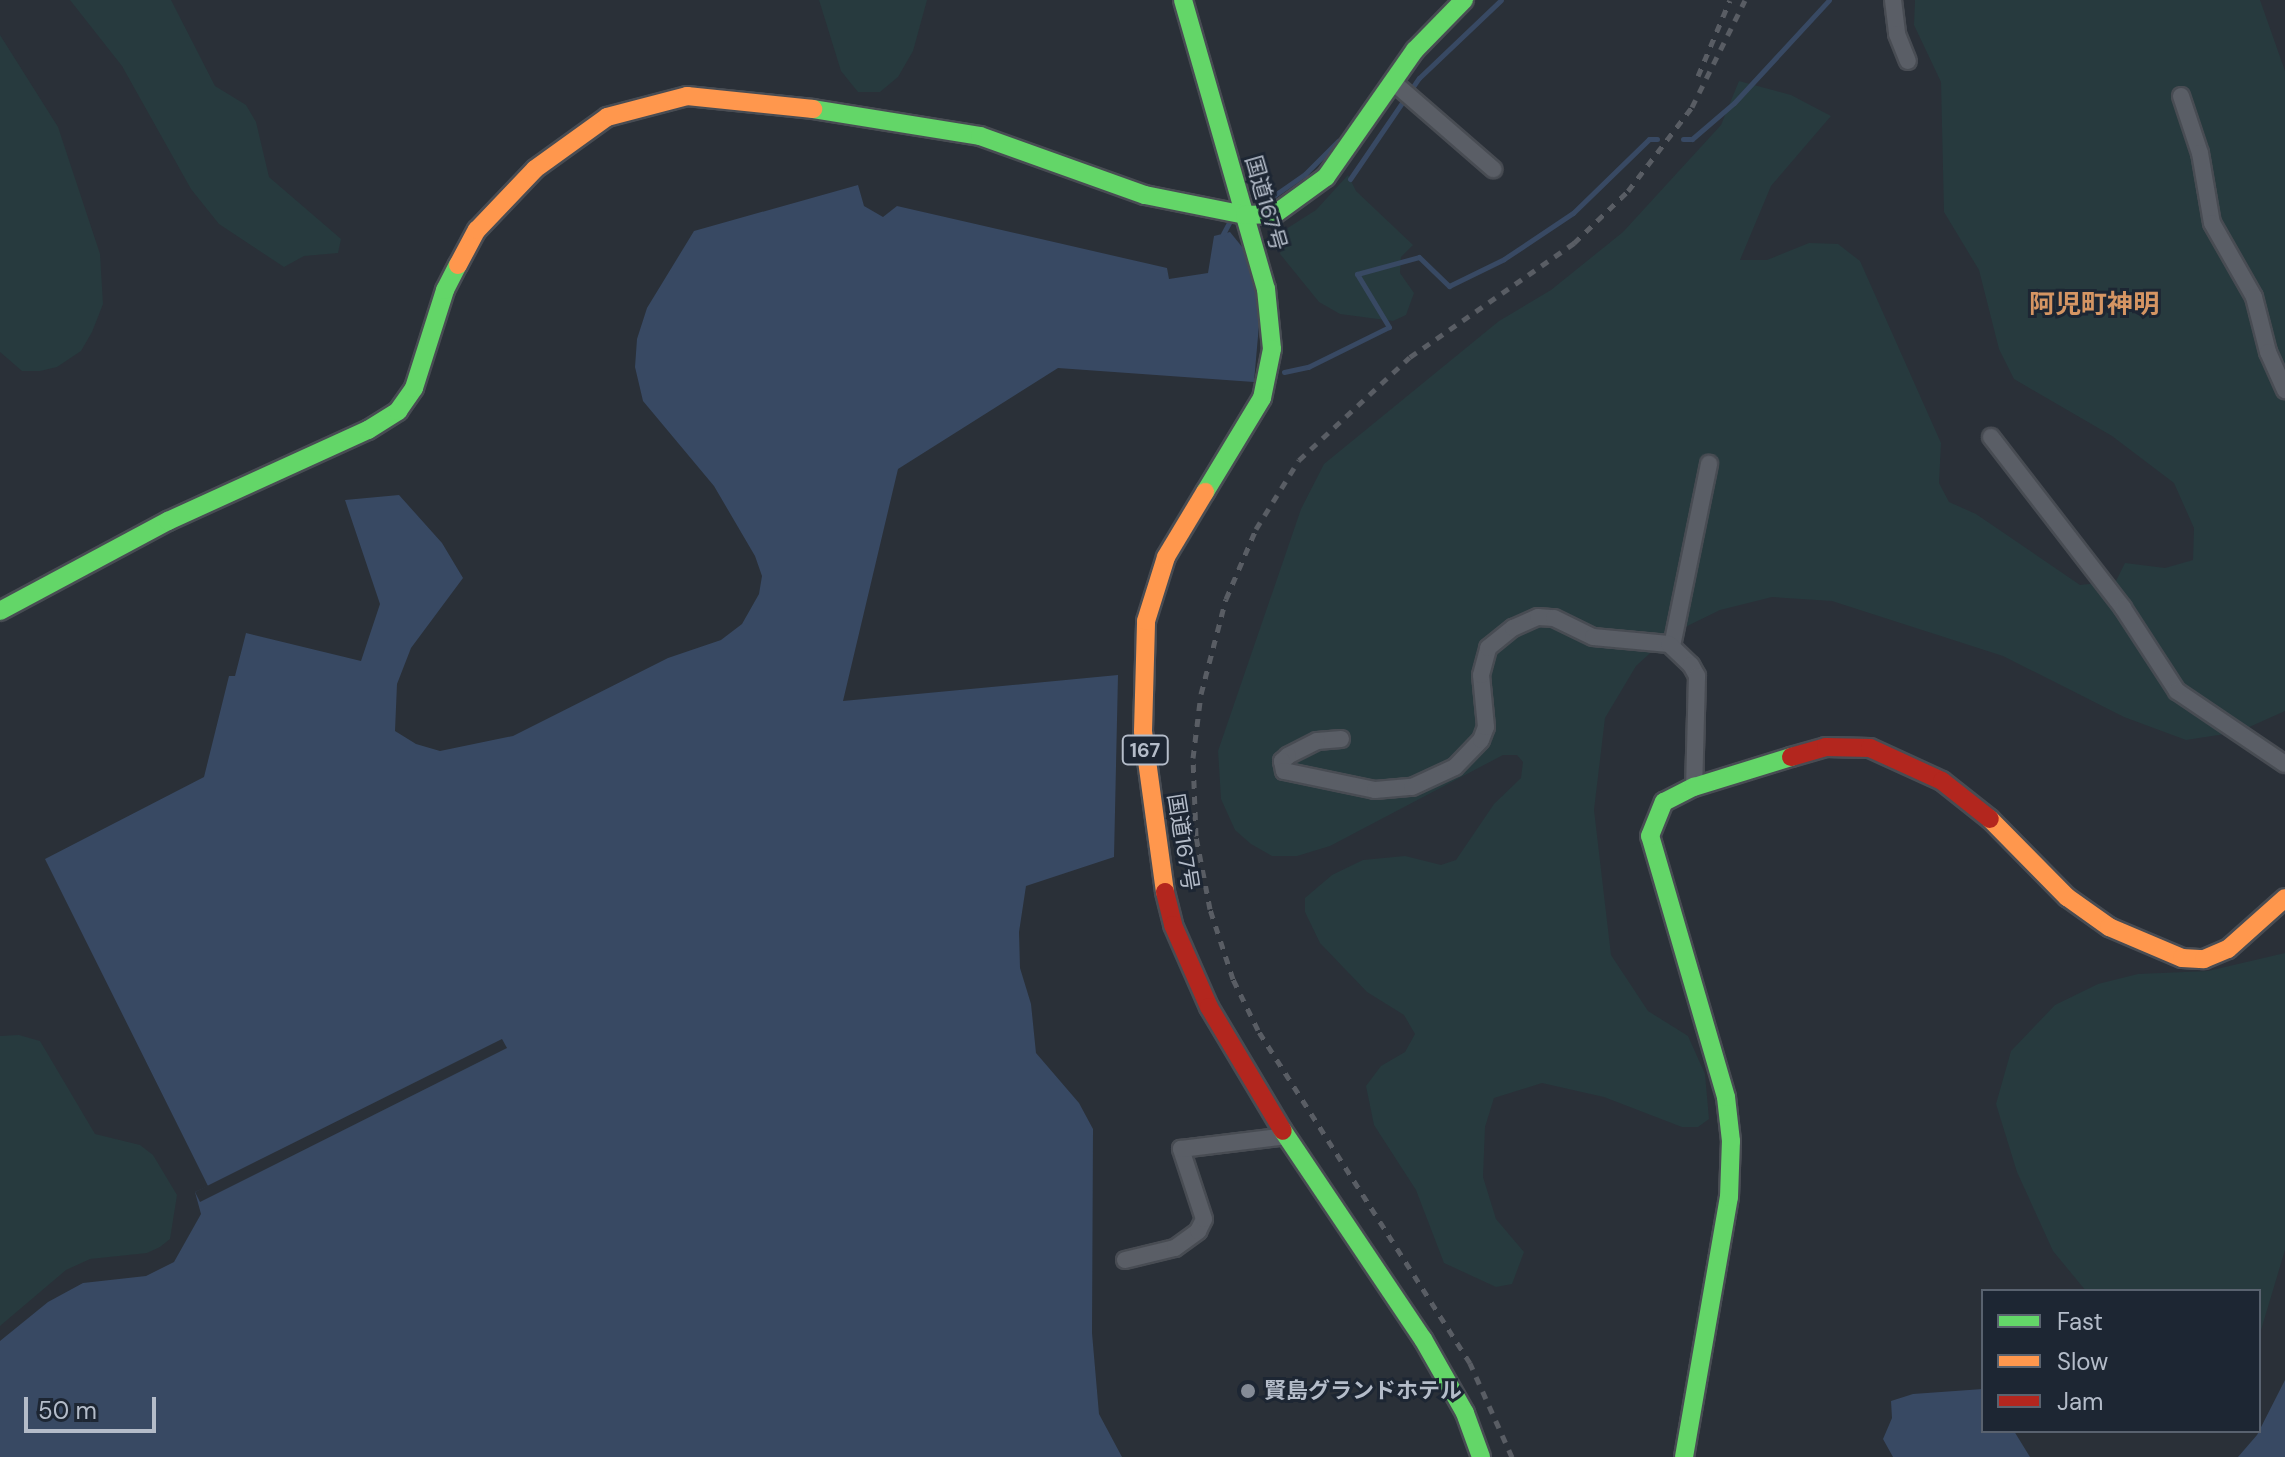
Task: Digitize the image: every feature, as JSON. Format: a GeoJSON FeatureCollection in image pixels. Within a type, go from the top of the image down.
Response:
{"type":"FeatureCollection","features":[{"type":"Feature","properties":{"kind":"main road","name":"国道167号"},"geometry":{"type":"LineString","coordinates":[[1183,0],[1271,315],[1268,374],[1252,419],[1181,530],[1154,587],[1142,658],[1143,731],[1173,925],[1209,1007],[1287,1136],[1423,1339],[1465,1413],[1481,1457]]}},
{"type":"Feature","properties":{"kind":"main road"},"geometry":{"type":"LineString","coordinates":[[0,611],[168,521],[388,419],[414,388],[445,290],[477,230],[545,161],[586,130],[634,106],[712,95],[980,136],[1145,195],[1245,215],[1275,214],[1314,190],[1403,90],[1415,50],[1464,0]]}},
{"type":"Feature","properties":{"kind":"main road"},"geometry":{"type":"LineString","coordinates":[[1684,1457],[1729,1197],[1731,1141],[1726,1097],[1650,836],[1664,802],[1694,787],[1826,747],[1870,748],[1942,781],[1985,814],[2067,897],[2109,927],[2182,958],[2204,959],[2228,949],[2285,898]]}},
{"type":"Feature","properties":{"kind":"street"},"geometry":{"type":"LineString","coordinates":[[1893,0],[1897,34],[1908,61]]}},
{"type":"Feature","properties":{"kind":"street"},"geometry":{"type":"LineString","coordinates":[[1403,90],[1493,169]]}},
{"type":"Feature","properties":{"kind":"street"},"geometry":{"type":"LineString","coordinates":[[2181,96],[2200,153],[2212,223],[2254,297],[2268,352],[2285,390]]}},
{"type":"Feature","properties":{"kind":"street"},"geometry":{"type":"LineString","coordinates":[[1991,437],[2123,608],[2177,691],[2285,764]]}},
{"type":"Feature","properties":{"kind":"street"},"geometry":{"type":"LineString","coordinates":[[1672,646],[1709,464]]}},
{"type":"Feature","properties":{"kind":"street"},"geometry":{"type":"LineString","coordinates":[[1341,739],[1317,741],[1288,756],[1282,761],[1284,771],[1375,790],[1412,787],[1455,767],[1481,740],[1486,727],[1483,656],[1513,628],[1538,617],[1554,618],[1593,637],[1672,646],[1697,676],[1694,787]]}},
{"type":"Feature","properties":{"kind":"street"},"geometry":{"type":"LineString","coordinates":[[1125,1260],[1175,1248],[1198,1231],[1204,1219],[1181,1149],[1287,1136]]}},
{"type":"Feature","properties":{"kind":"green space"},"geometry":{"type":"Polygon","coordinates":[[[70,0],[171,0],[215,86],[246,105],[256,122],[269,177],[341,239],[338,253],[304,256],[284,267],[219,224],[191,189],[122,66],[70,0]]]}},
{"type":"Feature","properties":{"kind":"green space"},"geometry":{"type":"Polygon","coordinates":[[[819,0],[927,0],[913,51],[898,77],[880,92],[858,92],[841,71],[819,0]]]}},
{"type":"Feature","properties":{"kind":"green space"},"geometry":{"type":"Polygon","coordinates":[[[1915,0],[2260,0],[2285,71],[2285,711],[2238,732],[2186,740],[2124,717],[2003,656],[1832,601],[1772,597],[1720,610],[1671,634],[1636,666],[1605,718],[1594,810],[1611,955],[1648,1011],[1688,1036],[1705,1074],[1709,1119],[1698,1127],[1682,1127],[1604,1097],[1542,1083],[1494,1098],[1485,1127],[1483,1177],[1496,1219],[1524,1252],[1512,1284],[1496,1287],[1444,1263],[1416,1190],[1374,1125],[1366,1086],[1381,1066],[1405,1052],[1415,1034],[1404,1015],[1367,992],[1320,943],[1305,912],[1305,898],[1332,875],[1363,860],[1405,856],[1441,865],[1456,860],[1494,804],[1521,778],[1523,762],[1517,755],[1503,755],[1330,846],[1297,856],[1272,856],[1251,844],[1235,830],[1221,799],[1218,751],[1301,509],[1324,464],[1499,321],[1551,290],[1623,232],[1721,125],[1739,81],[1791,95],[1831,116],[1771,186],[1740,260],[1767,260],[1809,243],[1838,244],[1860,261],[1941,443],[1939,483],[1949,502],[1976,514],[2080,585],[2116,581],[2125,563],[2165,568],[2193,560],[2194,528],[2174,483],[2112,436],[2014,379],[1999,349],[1979,270],[1944,212],[1941,82],[1914,25],[1915,0]]]}},
{"type":"Feature","properties":{"kind":"green space"},"geometry":{"type":"Polygon","coordinates":[[[0,35],[58,127],[100,254],[103,304],[92,332],[81,351],[57,367],[40,371],[22,371],[0,352],[0,35]]]}},
{"type":"Feature","properties":{"kind":"green space"},"geometry":{"type":"Polygon","coordinates":[[[1348,175],[1356,191],[1413,245],[1401,257],[1400,273],[1414,293],[1406,315],[1393,321],[1340,314],[1319,302],[1280,254],[1286,229],[1316,210],[1348,175]]]}},
{"type":"Feature","properties":{"kind":"green space"},"geometry":{"type":"Polygon","coordinates":[[[2285,953],[2285,1250],[2261,1330],[2261,1289],[2084,1289],[2053,1251],[2017,1172],[1996,1104],[2011,1051],[2055,1005],[2098,984],[2138,974],[2208,971],[2285,953]]]}},
{"type":"Feature","properties":{"kind":"green space"},"geometry":{"type":"Polygon","coordinates":[[[19,1035],[40,1041],[95,1134],[140,1145],[153,1155],[177,1195],[170,1239],[160,1247],[147,1253],[90,1259],[66,1270],[0,1326],[0,1036],[19,1035]]]}},
{"type":"Feature","properties":{"kind":"water"},"geometry":{"type":"Polygon","coordinates":[[[858,185],[864,206],[883,217],[897,206],[1167,268],[1169,279],[1208,273],[1214,236],[1230,232],[1243,248],[1261,302],[1254,382],[1058,368],[898,469],[843,701],[1118,675],[1114,857],[1026,886],[1019,932],[1020,968],[1031,1004],[1036,1053],[1079,1103],[1093,1129],[1092,1333],[1099,1414],[1122,1457],[0,1457],[0,1341],[48,1302],[83,1283],[146,1276],[174,1262],[201,1214],[195,1192],[208,1186],[45,859],[204,777],[229,676],[235,676],[246,633],[361,661],[380,604],[345,500],[399,495],[442,543],[463,578],[411,648],[397,684],[395,731],[416,744],[440,751],[513,736],[668,658],[721,640],[742,624],[759,594],[762,576],[755,556],[714,486],[643,401],[635,367],[637,339],[647,308],[694,231],[858,185]]]}},
{"type":"Feature","properties":{"kind":"water"},"geometry":{"type":"Polygon","coordinates":[[[2285,1380],[2285,1457],[2238,1457],[2261,1433],[2261,1427],[2285,1380]]]}},
{"type":"Feature","properties":{"kind":"water"},"geometry":{"type":"Polygon","coordinates":[[[1981,1389],[1981,1433],[2015,1433],[2030,1457],[1893,1457],[1883,1439],[1892,1418],[1891,1401],[1913,1394],[1981,1389]]]}},
{"type":"Feature","properties":{"kind":"pier"},"geometry":{"type":"Polygon","coordinates":[[[502,1039],[507,1048],[200,1202],[195,1192],[502,1039]]]}},
{"type":"Feature","properties":{"kind":"waterway"},"geometry":{"type":"LineString","coordinates":[[1350,179],[1419,78],[1501,0]]}},
{"type":"Feature","properties":{"kind":"waterway"},"geometry":{"type":"LineString","coordinates":[[1683,139],[1692,139],[1734,103],[1829,0]]}},
{"type":"Feature","properties":{"kind":"waterway"},"geometry":{"type":"LineString","coordinates":[[1284,372],[1308,367],[1389,327],[1357,274],[1419,257],[1449,286],[1504,259],[1573,213],[1649,139],[1657,139]]}},
{"type":"Feature","properties":{"kind":"waterway"},"geometry":{"type":"LineString","coordinates":[[1262,204],[1305,174],[1338,141]]}},
{"type":"Feature","properties":{"kind":"waterway"},"geometry":{"type":"LineString","coordinates":[[1223,234],[1231,219]]}},
{"type":"Feature","properties":{"kind":"railway"},"geometry":{"type":"LineString","coordinates":[[1698,76],[1730,0]]}},
{"type":"Feature","properties":{"kind":"railway"},"geometry":{"type":"LineString","coordinates":[[1512,1457],[1470,1363],[1258,1030],[1233,979],[1210,909],[1196,836],[1193,758],[1201,694],[1226,599],[1256,529],[1299,460],[1410,357],[1574,243],[1628,191],[1692,107],[1745,0]]}},
{"type":"Feature","properties":{"kind":"traffic: fast"},"geometry":{"type":"LineString","coordinates":[[1183,0],[1266,289],[1272,349],[1262,398],[1205,492]]}},
{"type":"Feature","properties":{"kind":"traffic: fast"},"geometry":{"type":"LineString","coordinates":[[813,109],[980,136],[1145,195],[1245,215],[1275,214],[1326,177],[1415,50],[1464,0]]}},
{"type":"Feature","properties":{"kind":"traffic: fast"},"geometry":{"type":"LineString","coordinates":[[0,611],[168,521],[368,430],[398,411],[414,388],[445,290],[458,265]]}},
{"type":"Feature","properties":{"kind":"traffic: fast"},"geometry":{"type":"LineString","coordinates":[[1684,1457],[1729,1197],[1731,1141],[1726,1097],[1650,836],[1664,802],[1694,787],[1791,757]]}},
{"type":"Feature","properties":{"kind":"traffic: fast"},"geometry":{"type":"LineString","coordinates":[[1283,1131],[1423,1339],[1465,1413],[1481,1457]]}},
{"type":"Feature","properties":{"kind":"traffic: slow"},"geometry":{"type":"LineString","coordinates":[[458,265],[477,230],[535,169],[607,117],[687,96],[813,109]]}},
{"type":"Feature","properties":{"kind":"traffic: slow"},"geometry":{"type":"LineString","coordinates":[[1165,892],[1143,731],[1146,621],[1166,557],[1205,492]]}},
{"type":"Feature","properties":{"kind":"traffic: slow"},"geometry":{"type":"LineString","coordinates":[[1990,819],[2067,897],[2109,927],[2182,958],[2204,959],[2228,949],[2285,898]]}},
{"type":"Feature","properties":{"kind":"traffic: jam"},"geometry":{"type":"LineString","coordinates":[[1791,757],[1826,747],[1870,748],[1942,781],[1990,819]]}},
{"type":"Feature","properties":{"kind":"traffic: jam"},"geometry":{"type":"LineString","coordinates":[[1165,892],[1173,925],[1209,1007],[1283,1131]]}},
{"type":"Feature","properties":{"kind":"place","name":"賢島グランドホテル"},"geometry":{"type":"Point","coordinates":[1248,1391]}},
{"type":"Feature","properties":{"kind":"district","name":"阿児町神明"},"geometry":{"type":"Point","coordinates":[2094,305]}}]}
